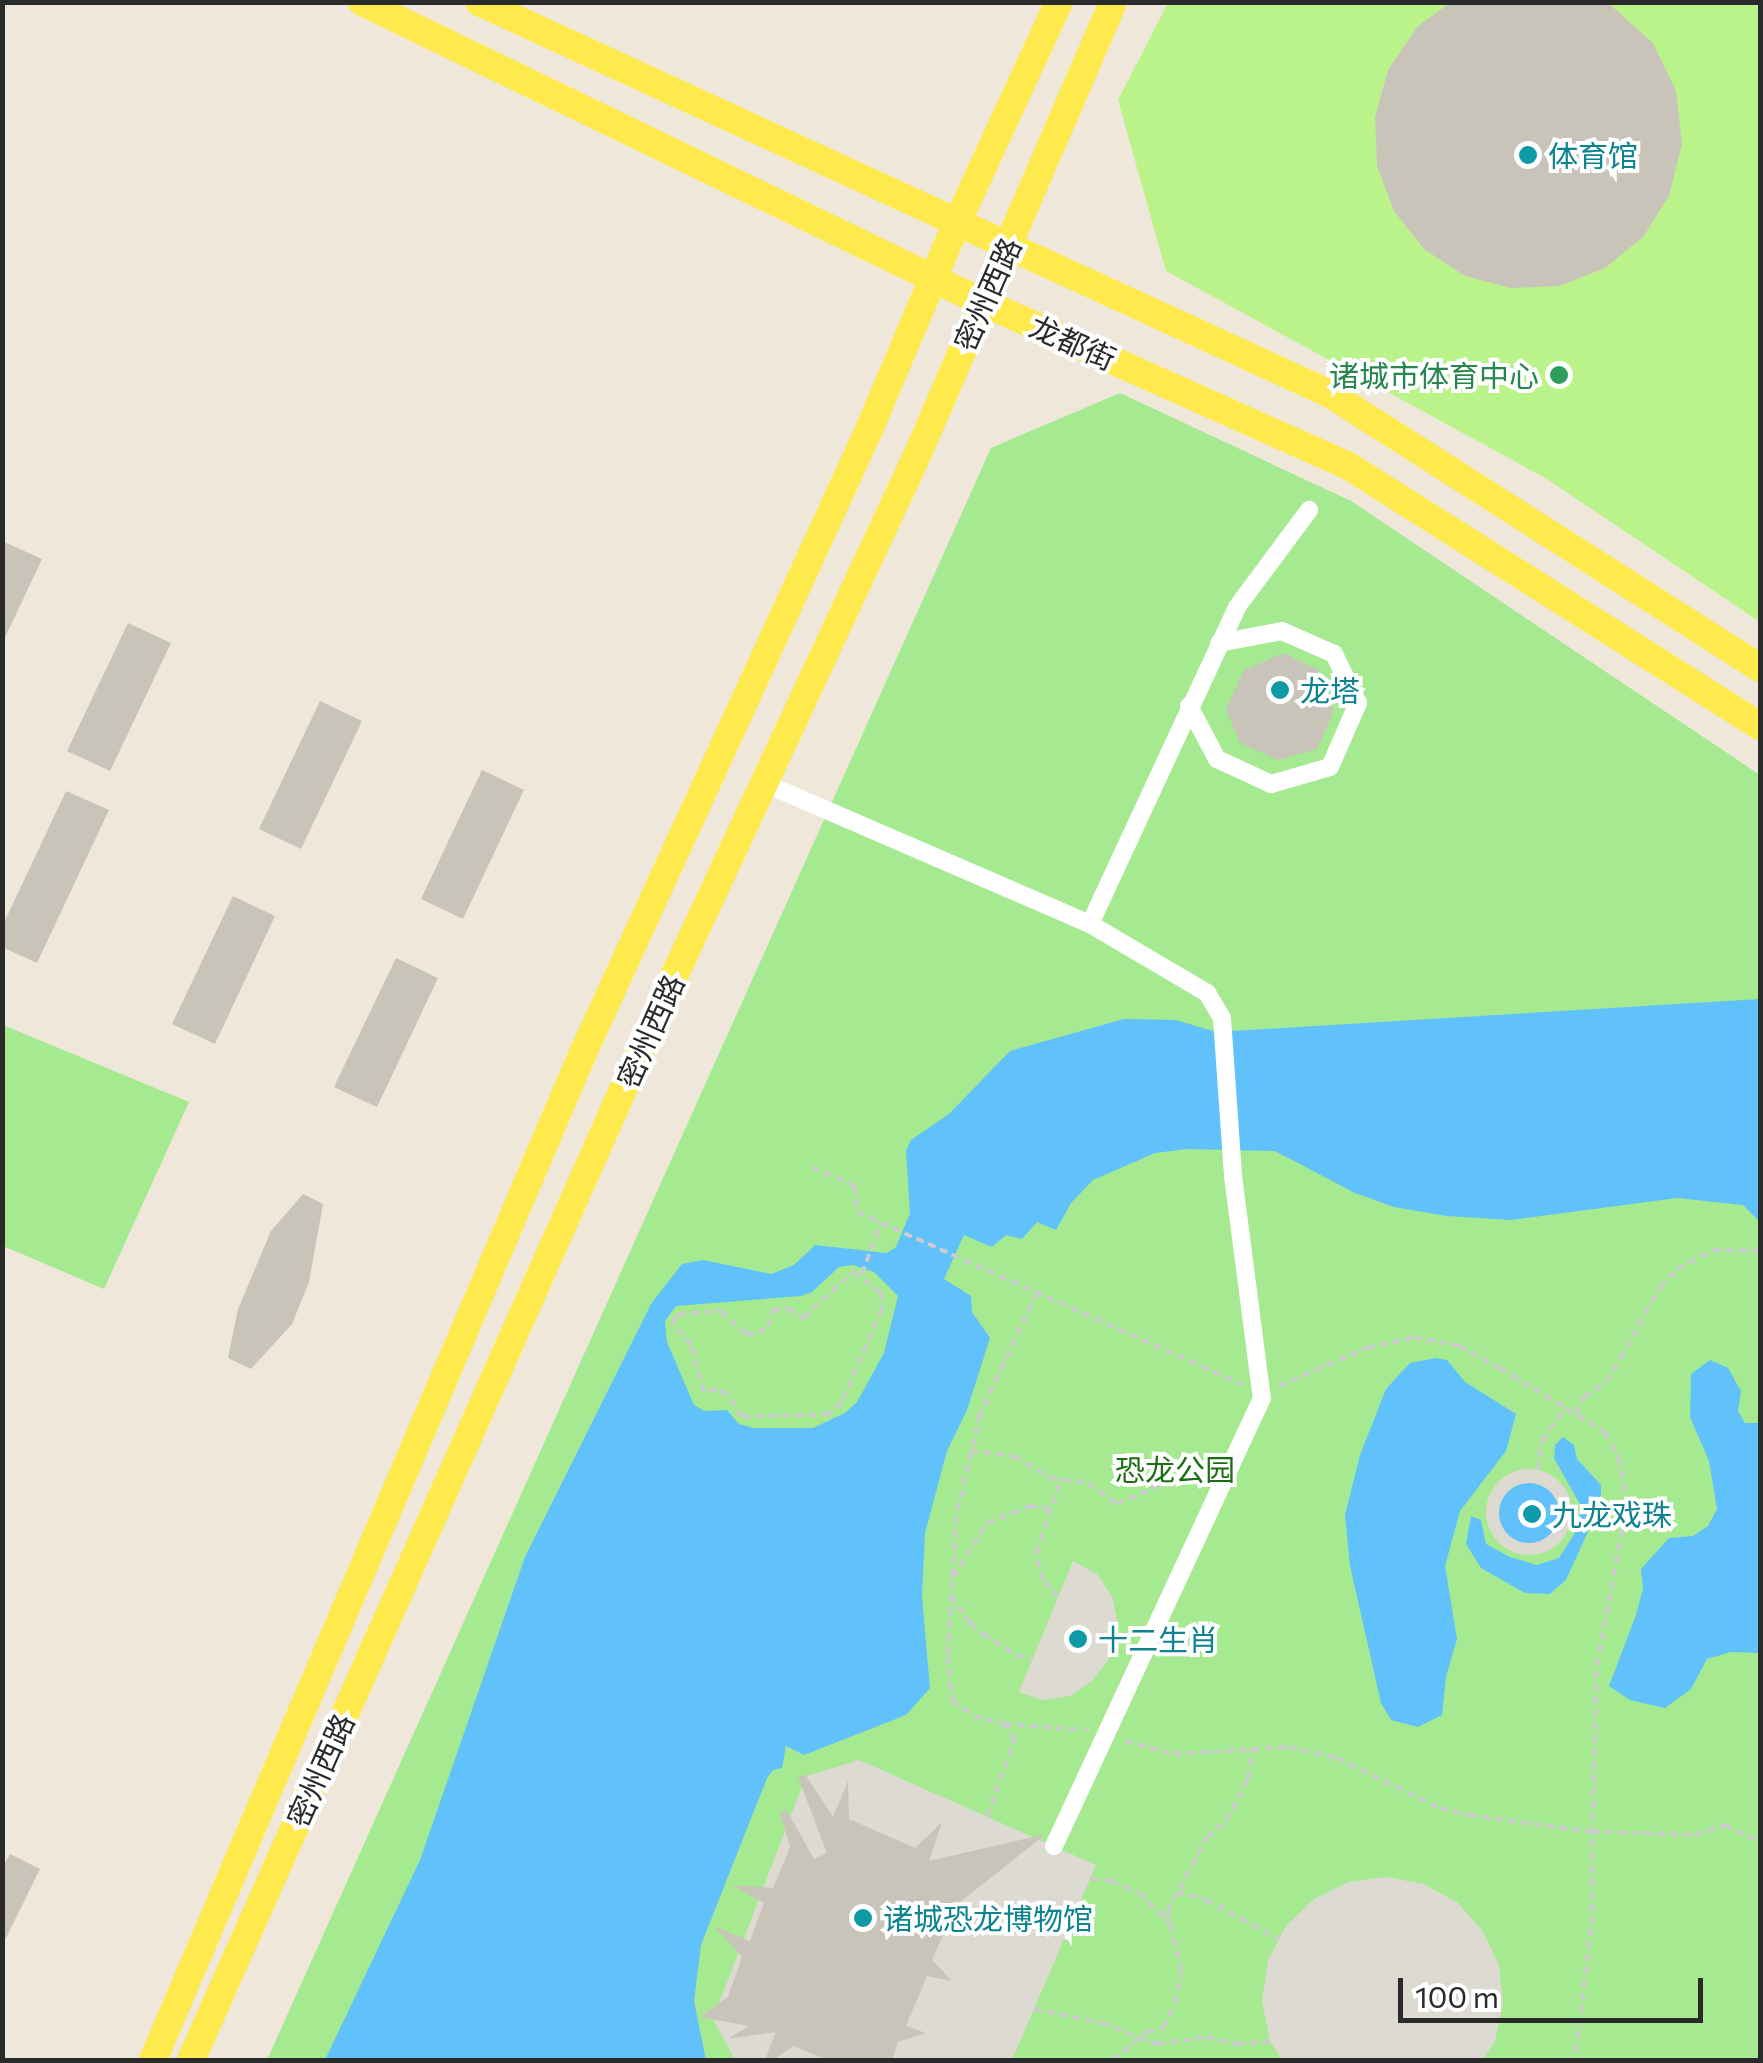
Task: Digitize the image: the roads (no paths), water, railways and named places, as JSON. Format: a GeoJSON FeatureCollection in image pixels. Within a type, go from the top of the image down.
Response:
{"type":"FeatureCollection","features":[{"type":"Feature","properties":{"kind":"main road","name":"龙都街"},"geometry":{"type":"LineString","coordinates":[[362,2],[982,302],[1347,465],[1760,726]]}},
{"type":"Feature","properties":{"kind":"main road","name":"龙都街"},"geometry":{"type":"LineString","coordinates":[[478,2],[1330,394],[1760,668]]}},
{"type":"Feature","properties":{"kind":"main road","name":"密州西路"},"geometry":{"type":"LineString","coordinates":[[153,2060],[583,1053],[860,450],[956,224],[1059,2]]}},
{"type":"Feature","properties":{"kind":"main road","name":"密州西路"},"geometry":{"type":"LineString","coordinates":[[191,2060],[662,1002],[919,452],[1113,2]]}},
{"type":"Feature","properties":{"kind":"street"},"geometry":{"type":"LineString","coordinates":[[1090,924],[1238,607],[1309,510]]}},
{"type":"Feature","properties":{"kind":"street"},"geometry":{"type":"LineString","coordinates":[[1189,706],[1217,758],[1272,784],[1330,767],[1358,703],[1334,654],[1282,631],[1219,643]]}},
{"type":"Feature","properties":{"kind":"street"},"geometry":{"type":"LineString","coordinates":[[764,783],[1090,924],[1207,992],[1222,1018],[1234,1176],[1261,1392],[1054,1846]]}},
{"type":"Feature","properties":{"kind":"water"},"geometry":{"type":"Polygon","coordinates":[[[1760,999],[1760,1222],[1743,1205],[1677,1198],[1510,1220],[1447,1216],[1394,1207],[1355,1193],[1275,1151],[1187,1149],[1155,1153],[1093,1180],[1071,1203],[1056,1230],[1037,1222],[1022,1239],[1006,1235],[992,1247],[964,1235],[944,1279],[971,1296],[972,1312],[990,1338],[967,1410],[947,1451],[925,1533],[922,1597],[930,1688],[906,1715],[804,1755],[786,1746],[782,1768],[773,1770],[767,1778],[701,1945],[694,2001],[706,2060],[325,2060],[420,1860],[525,1557],[651,1304],[682,1264],[703,1260],[771,1274],[794,1265],[815,1245],[887,1253],[896,1247],[910,1213],[906,1151],[911,1140],[949,1114],[1010,1051],[1124,1019],[1176,1020],[1216,1032],[1760,999]],[[853,1265],[839,1267],[812,1292],[801,1296],[676,1306],[665,1321],[667,1342],[694,1405],[704,1411],[727,1410],[739,1424],[753,1428],[813,1428],[845,1413],[857,1402],[884,1353],[898,1296],[874,1272],[853,1265]]]}},
{"type":"Feature","properties":{"kind":"water"},"geometry":{"type":"Polygon","coordinates":[[[1447,1360],[1465,1382],[1516,1414],[1506,1451],[1460,1511],[1445,1566],[1457,1639],[1446,1677],[1442,1715],[1418,1727],[1391,1720],[1381,1703],[1350,1566],[1345,1515],[1360,1455],[1386,1389],[1410,1363],[1447,1360]]]}},
{"type":"Feature","properties":{"kind":"water"},"geometry":{"type":"Polygon","coordinates":[[[1710,1360],[1728,1368],[1741,1391],[1738,1411],[1745,1423],[1760,1423],[1760,1653],[1731,1652],[1707,1659],[1691,1689],[1665,1708],[1630,1700],[1609,1686],[1636,1615],[1643,1588],[1641,1569],[1669,1538],[1693,1536],[1708,1526],[1717,1509],[1709,1461],[1690,1417],[1691,1374],[1710,1360]]]}},
{"type":"Feature","properties":{"kind":"water"},"geometry":{"type":"Polygon","coordinates":[[[1563,1437],[1574,1445],[1577,1459],[1601,1485],[1601,1503],[1566,1580],[1550,1594],[1525,1593],[1481,1568],[1466,1544],[1471,1516],[1481,1520],[1486,1544],[1510,1557],[1537,1565],[1559,1558],[1575,1533],[1582,1508],[1554,1458],[1555,1445],[1563,1437]]]}},
{"type":"Feature","properties":{"kind":"water"},"geometry":{"type":"Polygon","coordinates":[[[1529,1483],[1550,1492],[1559,1513],[1550,1534],[1529,1543],[1508,1534],[1499,1513],[1508,1492],[1529,1483]]]}},
{"type":"Feature","properties":{"kind":"place","name":"体育馆"},"geometry":{"type":"Point","coordinates":[1528,155]}},
{"type":"Feature","properties":{"kind":"place","name":"诸城市体育中心"},"geometry":{"type":"Point","coordinates":[1559,375]}},
{"type":"Feature","properties":{"kind":"place","name":"龙塔"},"geometry":{"type":"Point","coordinates":[1280,690]}},
{"type":"Feature","properties":{"kind":"place","name":"九龙戏珠"},"geometry":{"type":"Point","coordinates":[1532,1514]}},
{"type":"Feature","properties":{"kind":"place","name":"十二生肖"},"geometry":{"type":"Point","coordinates":[1078,1639]}},
{"type":"Feature","properties":{"kind":"place","name":"诸城恐龙博物馆"},"geometry":{"type":"Point","coordinates":[863,1918]}},
{"type":"Feature","properties":{"kind":"park label","name":"恐龙公园"},"geometry":{"type":"Point","coordinates":[1175,1469]}}]}
